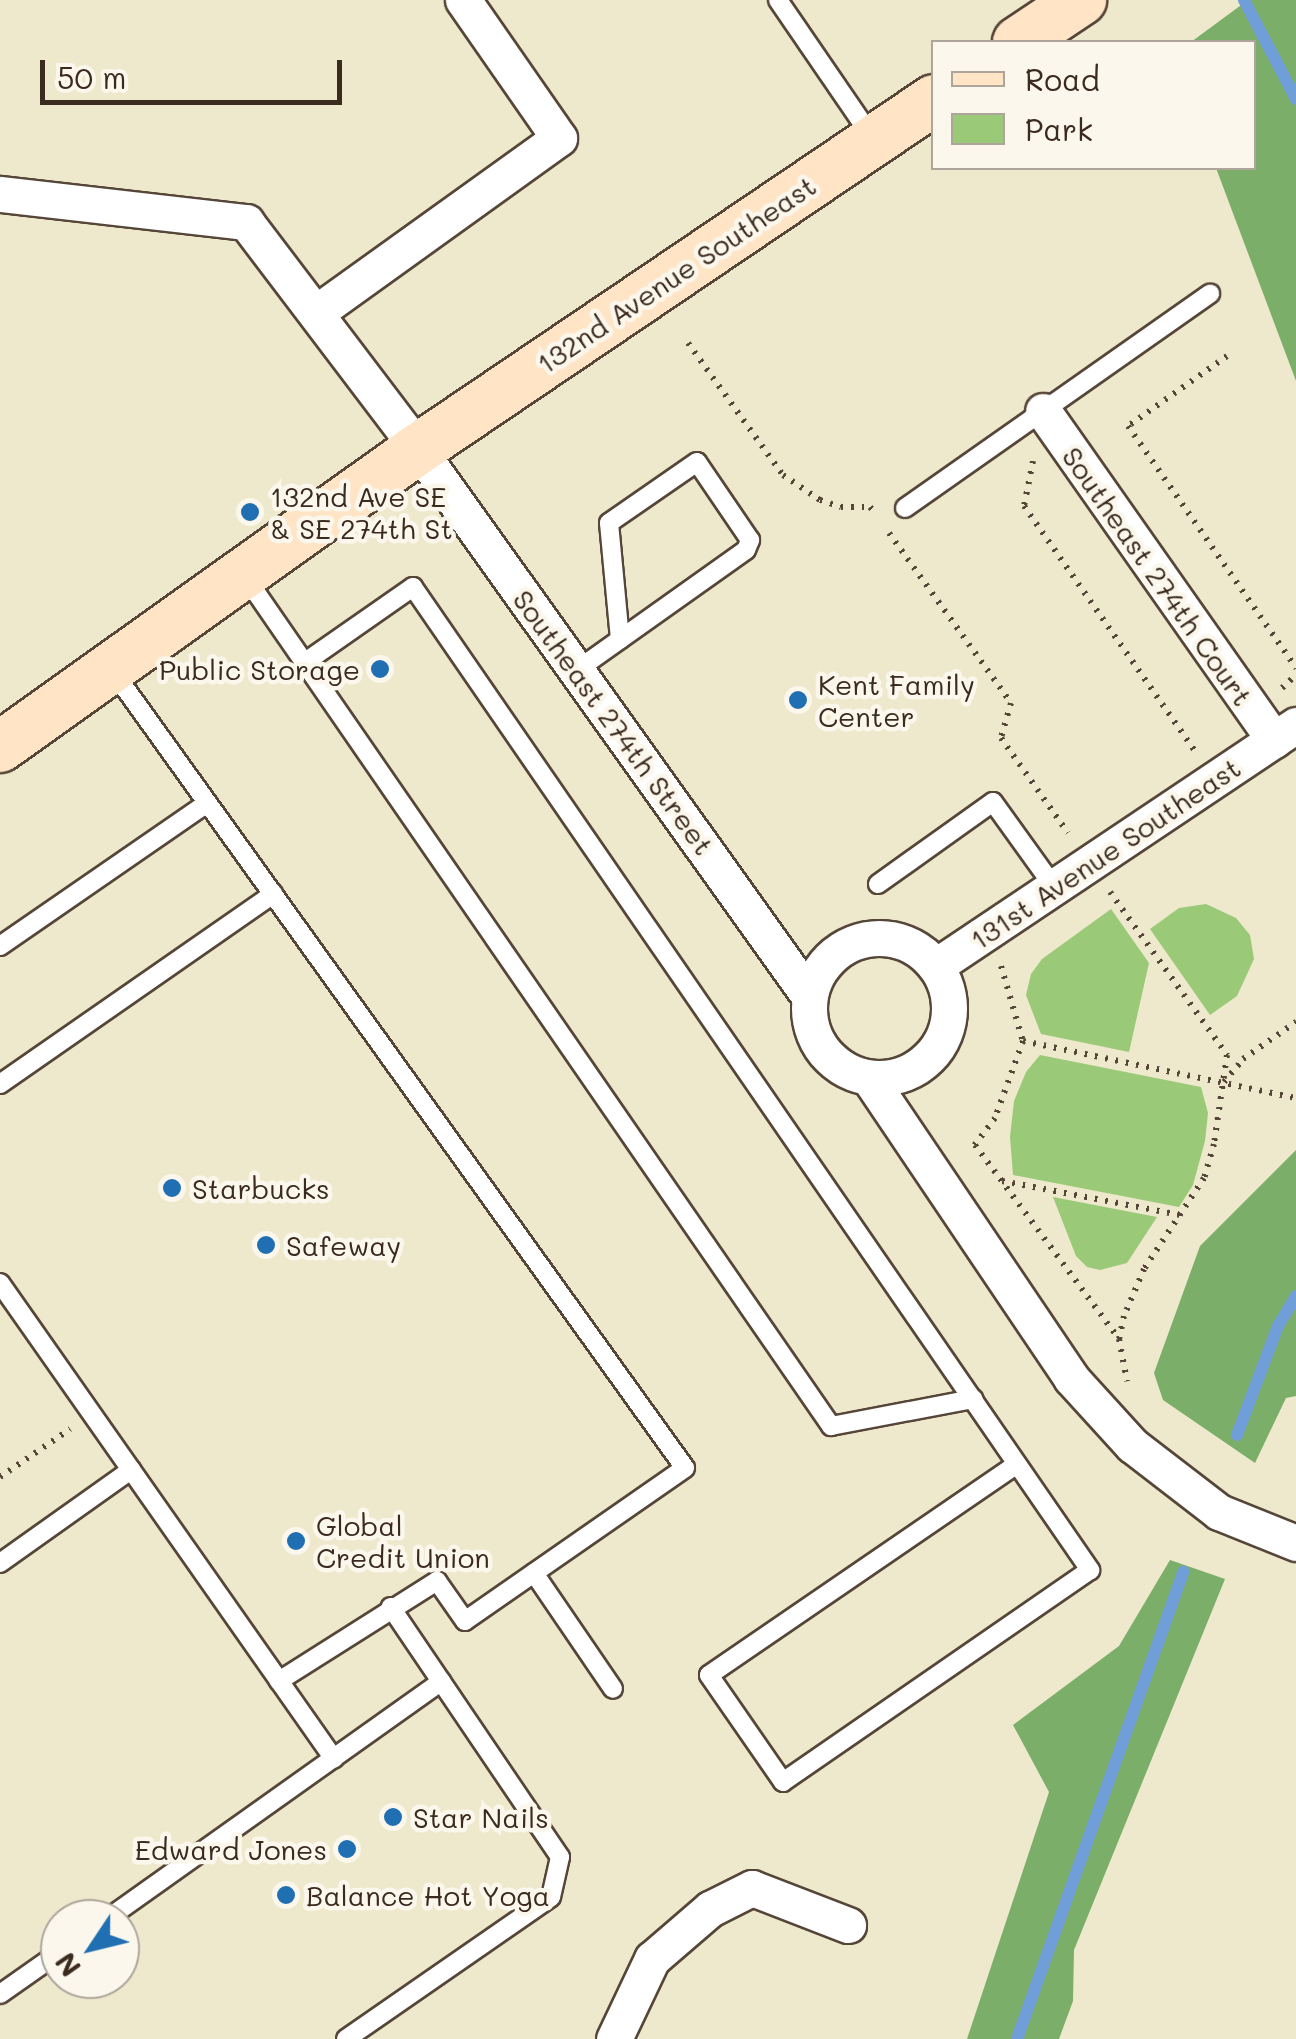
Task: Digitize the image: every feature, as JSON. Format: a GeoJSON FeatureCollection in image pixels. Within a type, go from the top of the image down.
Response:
{"type":"FeatureCollection","features":[{"type":"Feature","properties":{"kind":"main road"},"geometry":{"type":"LineString","coordinates":[[1021,40],[1081,0]]}},
{"type":"Feature","properties":{"kind":"main road","name":"132nd Avenue Southeast"},"geometry":{"type":"LineString","coordinates":[[0,746],[418,449],[931,102]]}},
{"type":"Feature","properties":{"kind":"street"},"geometry":{"type":"LineString","coordinates":[[317,312],[559,138],[464,0]]}},
{"type":"Feature","properties":{"kind":"street"},"geometry":{"type":"LineString","coordinates":[[0,194],[246,222],[418,449]]}},
{"type":"Feature","properties":{"kind":"street","name":"Southeast 274th Court"},"geometry":{"type":"LineString","coordinates":[[1043,411],[1285,733]]}},
{"type":"Feature","properties":{"kind":"street","name":"Southeast 274th Street"},"geometry":{"type":"LineString","coordinates":[[418,449],[810,996],[813,1029],[829,1058],[868,1078],[1072,1378],[1132,1445],[1219,1512],[1296,1543]]}},
{"type":"Feature","properties":{"kind":"street","name":"131st Avenue Southeast"},"geometry":{"type":"LineString","coordinates":[[936,966],[1285,733]]}},
{"type":"Feature","properties":{"kind":"street"},"geometry":{"type":"LineString","coordinates":[[810,996],[817,974],[832,955],[852,943],[874,937],[898,940],[919,950],[936,966],[947,987],[950,1010],[945,1034],[933,1054],[903,1073],[868,1078]]}},
{"type":"Feature","properties":{"kind":"street"},"geometry":{"type":"LineString","coordinates":[[614,2039],[652,1959],[710,1910],[752,1888],[848,1925]]}},
{"type":"Feature","properties":{"kind":"lane"},"geometry":{"type":"LineString","coordinates":[[778,0],[874,140]]}},
{"type":"Feature","properties":{"kind":"lane"},"geometry":{"type":"LineString","coordinates":[[905,508],[1210,294]]}},
{"type":"Feature","properties":{"kind":"lane"},"geometry":{"type":"LineString","coordinates":[[577,670],[746,550],[750,540],[697,462],[609,523],[620,638]]}},
{"type":"Feature","properties":{"kind":"lane"},"geometry":{"type":"LineString","coordinates":[[243,575],[831,1426],[973,1399]]}},
{"type":"Feature","properties":{"kind":"lane"},"geometry":{"type":"LineString","coordinates":[[304,663],[413,587],[973,1399],[1090,1570],[783,1782],[709,1675],[1017,1464]]}},
{"type":"Feature","properties":{"kind":"lane"},"geometry":{"type":"LineString","coordinates":[[112,670],[685,1468],[465,1621],[437,1580],[279,1680]]}},
{"type":"Feature","properties":{"kind":"lane"},"geometry":{"type":"LineString","coordinates":[[878,884],[993,802],[1054,887]]}},
{"type":"Feature","properties":{"kind":"lane"},"geometry":{"type":"LineString","coordinates":[[0,946],[208,804]]}},
{"type":"Feature","properties":{"kind":"lane"},"geometry":{"type":"LineString","coordinates":[[0,1084],[273,894]]}},
{"type":"Feature","properties":{"kind":"lane"},"geometry":{"type":"LineString","coordinates":[[0,1283],[334,1759]]}},
{"type":"Feature","properties":{"kind":"lane"},"geometry":{"type":"LineString","coordinates":[[0,1563],[131,1470]]}},
{"type":"Feature","properties":{"kind":"lane"},"geometry":{"type":"LineString","coordinates":[[534,1573],[613,1689]]}},
{"type":"Feature","properties":{"kind":"lane"},"geometry":{"type":"LineString","coordinates":[[346,2039],[552,1896],[560,1858],[391,1607]]}},
{"type":"Feature","properties":{"kind":"lane"},"geometry":{"type":"LineString","coordinates":[[134,1899],[441,1682]]}},
{"type":"Feature","properties":{"kind":"lane"},"geometry":{"type":"LineString","coordinates":[[0,1994],[40,1966]]}},
{"type":"Feature","properties":{"kind":"path"},"geometry":{"type":"LineString","coordinates":[[1227,356],[1128,426],[1296,668]]}},
{"type":"Feature","properties":{"kind":"path"},"geometry":{"type":"LineString","coordinates":[[1043,411],[1024,506],[1214,780]]}},
{"type":"Feature","properties":{"kind":"path"},"geometry":{"type":"LineString","coordinates":[[981,936],[1002,968],[1023,1041],[995,1118],[975,1145],[1119,1340]]}},
{"type":"Feature","properties":{"kind":"path"},"geometry":{"type":"LineString","coordinates":[[1224,1082],[1243,1059],[1296,1022]]}},
{"type":"Feature","properties":{"kind":"path"},"geometry":{"type":"LineString","coordinates":[[1023,1041],[1296,1098]]}},
{"type":"Feature","properties":{"kind":"path"},"geometry":{"type":"LineString","coordinates":[[1002,1181],[1182,1216]]}},
{"type":"Feature","properties":{"kind":"path"},"geometry":{"type":"LineString","coordinates":[[0,1477],[92,1414]]}},
{"type":"Feature","properties":{"kind":"green space"},"geometry":{"type":"Polygon","coordinates":[[[1248,0],[1296,0],[1296,381],[1217,170],[1256,170],[1256,40],[1194,40],[1248,0]]]}},
{"type":"Feature","properties":{"kind":"green space"},"geometry":{"type":"Polygon","coordinates":[[[1206,904],[1236,918],[1250,935],[1254,959],[1237,996],[1210,1015],[1150,929],[1179,908],[1206,904]]]}},
{"type":"Feature","properties":{"kind":"green space"},"geometry":{"type":"Polygon","coordinates":[[[1111,909],[1149,963],[1129,1052],[1041,1034],[1026,995],[1031,974],[1042,959],[1111,909]]]}},
{"type":"Feature","properties":{"kind":"green space"},"geometry":{"type":"Polygon","coordinates":[[[1040,1055],[1201,1087],[1208,1113],[1205,1141],[1193,1185],[1179,1207],[1013,1175],[1010,1137],[1014,1101],[1026,1072],[1040,1055]]]}},
{"type":"Feature","properties":{"kind":"green space"},"geometry":{"type":"Polygon","coordinates":[[[1296,1150],[1296,1396],[1286,1398],[1255,1463],[1163,1400],[1154,1373],[1200,1246],[1296,1150]]]}},
{"type":"Feature","properties":{"kind":"green space"},"geometry":{"type":"Polygon","coordinates":[[[1053,1197],[1157,1217],[1127,1263],[1100,1270],[1087,1267],[1076,1256],[1053,1197]]]}},
{"type":"Feature","properties":{"kind":"green space"},"geometry":{"type":"Polygon","coordinates":[[[1170,1560],[1225,1579],[1074,1950],[1073,2001],[1059,2039],[967,2039],[1049,1792],[1013,1725],[1119,1646],[1170,1560]]]}},
{"type":"Feature","properties":{"kind":"waterway"},"geometry":{"type":"LineString","coordinates":[[1244,0],[1296,99]]}},
{"type":"Feature","properties":{"kind":"waterway"},"geometry":{"type":"LineString","coordinates":[[1237,1435],[1278,1326],[1296,1296]]}},
{"type":"Feature","properties":{"kind":"waterway"},"geometry":{"type":"LineString","coordinates":[[1017,2039],[1183,1572]]}},
{"type":"Feature","properties":{"kind":"place","name":"132nd Ave SE & SE 274th St"},"geometry":{"type":"Point","coordinates":[250,512]}},
{"type":"Feature","properties":{"kind":"place","name":"Public Storage"},"geometry":{"type":"Point","coordinates":[380,669]}},
{"type":"Feature","properties":{"kind":"place","name":"Kent Family Center"},"geometry":{"type":"Point","coordinates":[798,700]}},
{"type":"Feature","properties":{"kind":"place","name":"Starbucks"},"geometry":{"type":"Point","coordinates":[172,1188]}},
{"type":"Feature","properties":{"kind":"place","name":"Safeway"},"geometry":{"type":"Point","coordinates":[266,1245]}},
{"type":"Feature","properties":{"kind":"place","name":"Global Credit Union"},"geometry":{"type":"Point","coordinates":[296,1541]}},
{"type":"Feature","properties":{"kind":"place","name":"Star Nails"},"geometry":{"type":"Point","coordinates":[393,1817]}},
{"type":"Feature","properties":{"kind":"place","name":"Edward Jones"},"geometry":{"type":"Point","coordinates":[347,1849]}},
{"type":"Feature","properties":{"kind":"place","name":"Balance Hot Yoga"},"geometry":{"type":"Point","coordinates":[286,1895]}}]}
